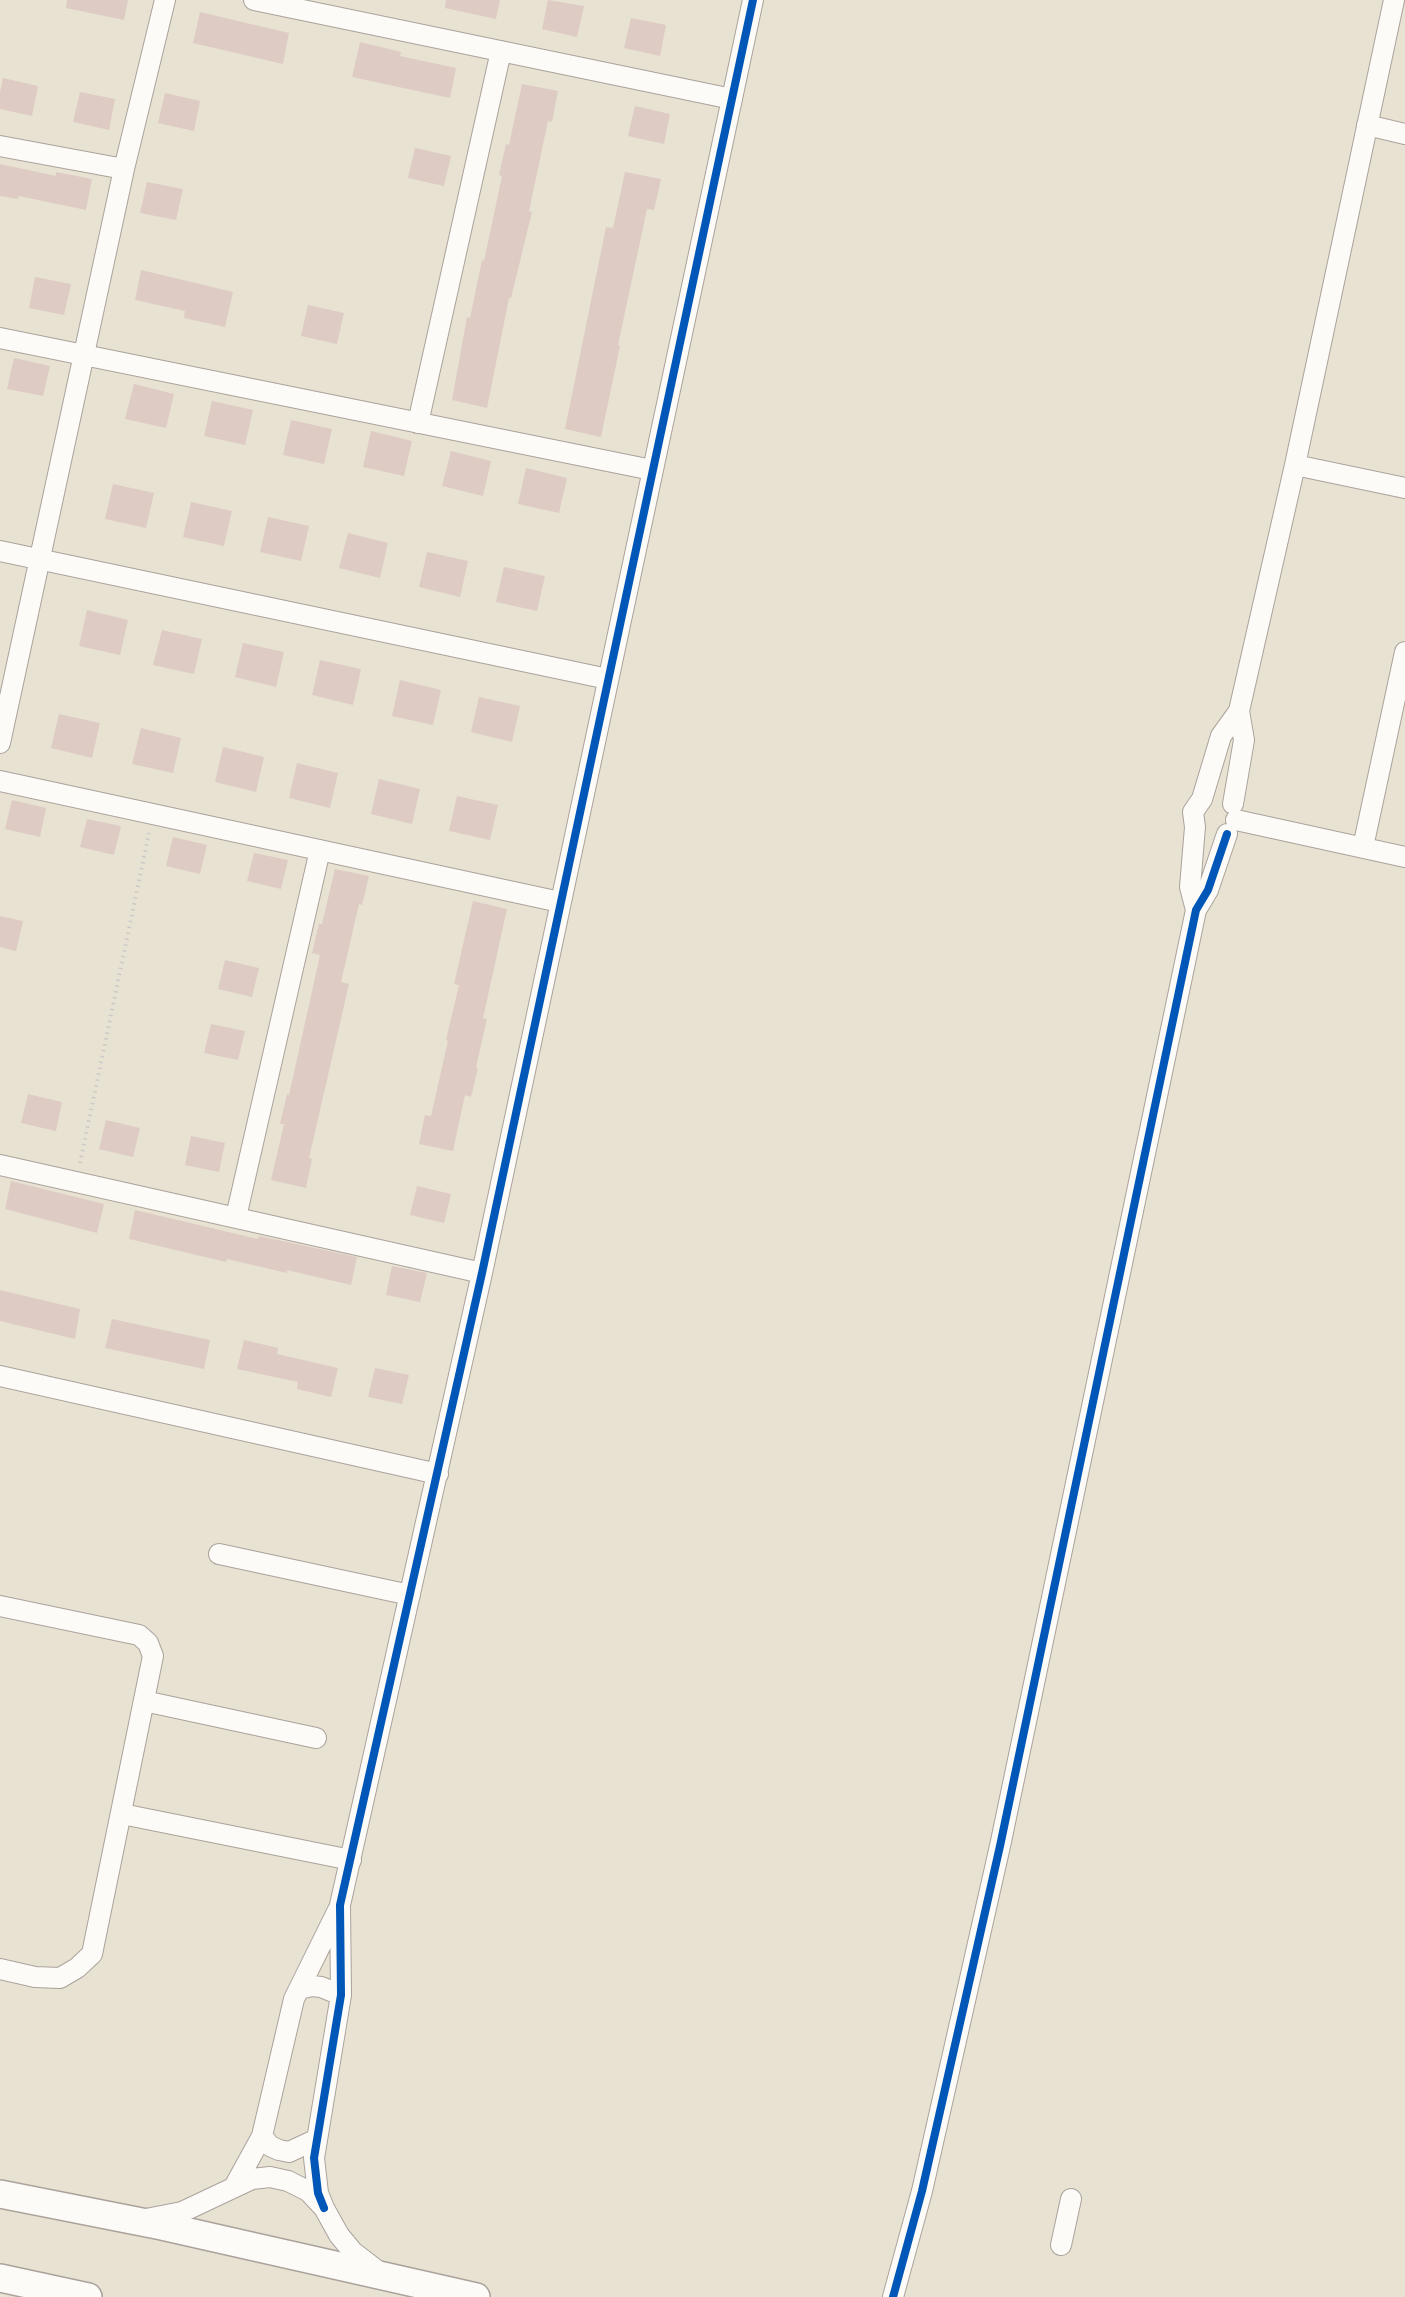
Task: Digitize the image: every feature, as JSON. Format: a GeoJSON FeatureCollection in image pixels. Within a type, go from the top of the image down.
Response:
{"type":"FeatureCollection","features":[{"type":"Feature","properties":{"kind":"street"},"geometry":{"type":"LineString","coordinates":[[0,743],[86,355],[124,170],[165,0]]}},
{"type":"Feature","properties":{"kind":"street"},"geometry":{"type":"LineString","coordinates":[[255,0],[732,99]]}},
{"type":"Feature","properties":{"kind":"street"},"geometry":{"type":"LineString","coordinates":[[234,2187],[262,2136],[294,1998],[340,1905],[351,1860],[482,1273],[753,0]]}},
{"type":"Feature","properties":{"kind":"street"},"geometry":{"type":"LineString","coordinates":[[893,2297],[922,2191],[1000,1846],[1196,910],[1208,890],[1232,820],[1244,740],[1239,711],[1295,465],[1394,0]]}},
{"type":"Feature","properties":{"kind":"street"},"geometry":{"type":"LineString","coordinates":[[418,423],[501,51]]}},
{"type":"Feature","properties":{"kind":"street"},"geometry":{"type":"LineString","coordinates":[[1367,125],[1405,134]]}},
{"type":"Feature","properties":{"kind":"street"},"geometry":{"type":"LineString","coordinates":[[0,146],[124,170]]}},
{"type":"Feature","properties":{"kind":"street"},"geometry":{"type":"LineString","coordinates":[[0,338],[652,470]]}},
{"type":"Feature","properties":{"kind":"street"},"geometry":{"type":"LineString","coordinates":[[1295,465],[1405,488]]}},
{"type":"Feature","properties":{"kind":"street"},"geometry":{"type":"LineString","coordinates":[[0,551],[608,679]]}},
{"type":"Feature","properties":{"kind":"street"},"geometry":{"type":"LineString","coordinates":[[1363,847],[1404,660]]}},
{"type":"Feature","properties":{"kind":"street"},"geometry":{"type":"LineString","coordinates":[[1196,910],[1190,887],[1195,827],[1193,812],[1202,799],[1221,736],[1239,711]]}},
{"type":"Feature","properties":{"kind":"street"},"geometry":{"type":"LineString","coordinates":[[0,781],[560,902]]}},
{"type":"Feature","properties":{"kind":"street"},"geometry":{"type":"LineString","coordinates":[[1195,827],[1206,837],[1221,838],[1232,820],[1227,798],[1210,795],[1202,799]]}},
{"type":"Feature","properties":{"kind":"street"},"geometry":{"type":"LineString","coordinates":[[1232,820],[1405,857]]}},
{"type":"Feature","properties":{"kind":"street"},"geometry":{"type":"LineString","coordinates":[[236,1217],[320,850]]}},
{"type":"Feature","properties":{"kind":"street"},"geometry":{"type":"LineString","coordinates":[[0,1165],[482,1273]]}},
{"type":"Feature","properties":{"kind":"street"},"geometry":{"type":"LineString","coordinates":[[0,1376],[438,1474]]}},
{"type":"Feature","properties":{"kind":"street"},"geometry":{"type":"LineString","coordinates":[[219,1554],[410,1595]]}},
{"type":"Feature","properties":{"kind":"street"},"geometry":{"type":"LineString","coordinates":[[0,1606],[139,1635],[148,1642],[153,1656],[92,1954],[77,1968],[60,1978],[35,1977],[0,1969]]}},
{"type":"Feature","properties":{"kind":"street"},"geometry":{"type":"LineString","coordinates":[[144,1701],[316,1738]]}},
{"type":"Feature","properties":{"kind":"street"},"geometry":{"type":"LineString","coordinates":[[122,1814],[351,1860]]}},
{"type":"Feature","properties":{"kind":"street"},"geometry":{"type":"LineString","coordinates":[[340,1905],[341,1995],[315,2140],[314,2176],[324,2208],[339,2235],[353,2252],[389,2278]]}},
{"type":"Feature","properties":{"kind":"street"},"geometry":{"type":"LineString","coordinates":[[299,1989],[312,1986],[321,1987],[341,1995]]}},
{"type":"Feature","properties":{"kind":"street"},"geometry":{"type":"LineString","coordinates":[[262,2136],[270,2146],[289,2152],[315,2140]]}},
{"type":"Feature","properties":{"kind":"street"},"geometry":{"type":"LineString","coordinates":[[135,2220],[182,2212],[252,2179],[270,2177],[288,2181],[308,2191],[324,2208]]}},
{"type":"Feature","properties":{"kind":"street"},"geometry":{"type":"LineString","coordinates":[[0,2194],[135,2220],[476,2297]]}},
{"type":"Feature","properties":{"kind":"street"},"geometry":{"type":"LineString","coordinates":[[1060,2245],[1071,2199]]}},
{"type":"Feature","properties":{"kind":"street"},"geometry":{"type":"LineString","coordinates":[[0,2278],[88,2297]]}},
{"type":"Feature","properties":{"kind":"path"},"geometry":{"type":"LineString","coordinates":[[76,1182],[153,814]]}},
{"type":"Feature","properties":{"kind":"building"},"geometry":{"type":"Polygon","coordinates":[[[67,0],[128,0],[124,20],[66,8],[67,0]]]}},
{"type":"Feature","properties":{"kind":"building"},"geometry":{"type":"Polygon","coordinates":[[[446,0],[500,0],[496,19],[445,8],[446,0]]]}},
{"type":"Feature","properties":{"kind":"building"},"geometry":{"type":"Polygon","coordinates":[[[548,0],[584,6],[577,37],[542,29],[548,0]]]}},
{"type":"Feature","properties":{"kind":"building"},"geometry":{"type":"Polygon","coordinates":[[[200,12],[289,33],[283,64],[193,43],[200,12]]]}},
{"type":"Feature","properties":{"kind":"building"},"geometry":{"type":"Polygon","coordinates":[[[631,18],[666,25],[660,56],[624,48],[631,18]]]}},
{"type":"Feature","properties":{"kind":"building"},"geometry":{"type":"Polygon","coordinates":[[[360,42],[401,52],[400,56],[456,68],[450,98],[352,77],[360,42]]]}},
{"type":"Feature","properties":{"kind":"building"},"geometry":{"type":"Polygon","coordinates":[[[3,78],[38,86],[32,116],[0,109],[3,78]]]}},
{"type":"Feature","properties":{"kind":"building"},"geometry":{"type":"Polygon","coordinates":[[[522,84],[558,91],[552,122],[548,121],[529,211],[532,212],[511,298],[509,298],[487,408],[452,400],[467,317],[470,318],[482,260],[484,261],[502,176],[499,175],[506,144],[509,145],[522,84]]]}},
{"type":"Feature","properties":{"kind":"building"},"geometry":{"type":"Polygon","coordinates":[[[80,92],[115,99],[109,130],[73,122],[80,92]]]}},
{"type":"Feature","properties":{"kind":"building"},"geometry":{"type":"Polygon","coordinates":[[[165,93],[200,101],[194,131],[158,123],[165,93]]]}},
{"type":"Feature","properties":{"kind":"building"},"geometry":{"type":"Polygon","coordinates":[[[635,106],[670,114],[664,144],[628,136],[635,106]]]}},
{"type":"Feature","properties":{"kind":"building"},"geometry":{"type":"Polygon","coordinates":[[[415,148],[451,156],[444,186],[408,178],[415,148]]]}},
{"type":"Feature","properties":{"kind":"building"},"geometry":{"type":"Polygon","coordinates":[[[0,164],[56,176],[56,172],[92,179],[86,210],[19,196],[18,199],[0,196],[0,164]]]}},
{"type":"Feature","properties":{"kind":"building"},"geometry":{"type":"Polygon","coordinates":[[[625,172],[661,179],[654,210],[647,209],[601,437],[565,429],[606,227],[613,228],[625,172]]]}},
{"type":"Feature","properties":{"kind":"building"},"geometry":{"type":"Polygon","coordinates":[[[147,182],[183,189],[176,220],[140,213],[147,182]]]}},
{"type":"Feature","properties":{"kind":"building"},"geometry":{"type":"Polygon","coordinates":[[[141,270],[233,292],[225,327],[184,318],[185,311],[135,300],[141,270]]]}},
{"type":"Feature","properties":{"kind":"building"},"geometry":{"type":"Polygon","coordinates":[[[35,277],[71,284],[64,315],[29,308],[35,277]]]}},
{"type":"Feature","properties":{"kind":"building"},"geometry":{"type":"Polygon","coordinates":[[[308,305],[344,313],[337,344],[301,336],[308,305]]]}},
{"type":"Feature","properties":{"kind":"building"},"geometry":{"type":"Polygon","coordinates":[[[14,358],[50,366],[43,396],[7,389],[14,358]]]}},
{"type":"Feature","properties":{"kind":"building"},"geometry":{"type":"Polygon","coordinates":[[[134,384],[174,394],[166,428],[125,419],[134,384]]]}},
{"type":"Feature","properties":{"kind":"building"},"geometry":{"type":"Polygon","coordinates":[[[212,401],[253,410],[245,445],[204,436],[212,401]]]}},
{"type":"Feature","properties":{"kind":"building"},"geometry":{"type":"Polygon","coordinates":[[[291,420],[332,429],[324,464],[283,455],[291,420]]]}},
{"type":"Feature","properties":{"kind":"building"},"geometry":{"type":"Polygon","coordinates":[[[371,431],[412,441],[404,476],[363,467],[371,431]]]}},
{"type":"Feature","properties":{"kind":"building"},"geometry":{"type":"Polygon","coordinates":[[[451,451],[491,461],[483,496],[442,486],[451,451]]]}},
{"type":"Feature","properties":{"kind":"building"},"geometry":{"type":"Polygon","coordinates":[[[526,468],[567,478],[559,513],[518,504],[526,468]]]}},
{"type":"Feature","properties":{"kind":"building"},"geometry":{"type":"Polygon","coordinates":[[[113,484],[154,493],[146,528],[105,519],[113,484]]]}},
{"type":"Feature","properties":{"kind":"building"},"geometry":{"type":"Polygon","coordinates":[[[191,502],[232,511],[224,546],[183,537],[191,502]]]}},
{"type":"Feature","properties":{"kind":"building"},"geometry":{"type":"Polygon","coordinates":[[[268,517],[309,526],[301,561],[260,552],[268,517]]]}},
{"type":"Feature","properties":{"kind":"building"},"geometry":{"type":"Polygon","coordinates":[[[348,533],[388,543],[380,578],[339,568],[348,533]]]}},
{"type":"Feature","properties":{"kind":"building"},"geometry":{"type":"Polygon","coordinates":[[[427,552],[468,561],[460,597],[419,587],[427,552]]]}},
{"type":"Feature","properties":{"kind":"building"},"geometry":{"type":"Polygon","coordinates":[[[504,567],[545,576],[537,611],[496,602],[504,567]]]}},
{"type":"Feature","properties":{"kind":"building"},"geometry":{"type":"Polygon","coordinates":[[[87,610],[128,620],[120,655],[79,646],[87,610]]]}},
{"type":"Feature","properties":{"kind":"building"},"geometry":{"type":"Polygon","coordinates":[[[162,630],[202,639],[194,674],[153,665],[162,630]]]}},
{"type":"Feature","properties":{"kind":"building"},"geometry":{"type":"Polygon","coordinates":[[[243,643],[284,652],[276,687],[235,677],[243,643]]]}},
{"type":"Feature","properties":{"kind":"building"},"geometry":{"type":"Polygon","coordinates":[[[320,660],[361,669],[353,705],[312,695],[320,660]]]}},
{"type":"Feature","properties":{"kind":"building"},"geometry":{"type":"Polygon","coordinates":[[[400,680],[441,690],[433,725],[392,716],[400,680]]]}},
{"type":"Feature","properties":{"kind":"building"},"geometry":{"type":"Polygon","coordinates":[[[479,697],[520,706],[512,742],[471,732],[479,697]]]}},
{"type":"Feature","properties":{"kind":"building"},"geometry":{"type":"Polygon","coordinates":[[[59,714],[100,723],[92,758],[51,748],[59,714]]]}},
{"type":"Feature","properties":{"kind":"building"},"geometry":{"type":"Polygon","coordinates":[[[141,728],[181,738],[173,773],[132,764],[141,728]]]}},
{"type":"Feature","properties":{"kind":"building"},"geometry":{"type":"Polygon","coordinates":[[[223,747],[264,757],[256,792],[215,782],[223,747]]]}},
{"type":"Feature","properties":{"kind":"building"},"geometry":{"type":"Polygon","coordinates":[[[297,763],[338,773],[330,808],[289,798],[297,763]]]}},
{"type":"Feature","properties":{"kind":"building"},"geometry":{"type":"Polygon","coordinates":[[[379,779],[420,789],[412,824],[371,814],[379,779]]]}},
{"type":"Feature","properties":{"kind":"building"},"geometry":{"type":"Polygon","coordinates":[[[457,796],[498,805],[490,840],[449,831],[457,796]]]}},
{"type":"Feature","properties":{"kind":"building"},"geometry":{"type":"Polygon","coordinates":[[[12,800],[46,808],[40,837],[5,829],[12,800]]]}},
{"type":"Feature","properties":{"kind":"building"},"geometry":{"type":"Polygon","coordinates":[[[87,819],[121,826],[114,855],[80,847],[87,819]]]}},
{"type":"Feature","properties":{"kind":"building"},"geometry":{"type":"Polygon","coordinates":[[[173,837],[207,845],[200,874],[166,866],[173,837]]]}},
{"type":"Feature","properties":{"kind":"building"},"geometry":{"type":"Polygon","coordinates":[[[254,853],[288,860],[281,889],[247,881],[254,853]]]}},
{"type":"Feature","properties":{"kind":"building"},"geometry":{"type":"Polygon","coordinates":[[[335,869],[369,876],[362,905],[359,904],[341,982],[349,984],[309,1158],[312,1159],[306,1188],[271,1180],[284,1124],[280,1124],[287,1094],[289,1095],[320,955],[312,953],[319,924],[322,924],[335,869]]]}},
{"type":"Feature","properties":{"kind":"building"},"geometry":{"type":"Polygon","coordinates":[[[473,901],[507,909],[483,1018],[487,1019],[476,1067],[478,1068],[471,1097],[465,1095],[453,1151],[419,1144],[425,1115],[431,1116],[448,1041],[446,1040],[459,985],[454,984],[473,901]]]}},
{"type":"Feature","properties":{"kind":"building"},"geometry":{"type":"Polygon","coordinates":[[[0,916],[23,921],[16,951],[0,947],[0,916]]]}},
{"type":"Feature","properties":{"kind":"building"},"geometry":{"type":"Polygon","coordinates":[[[225,960],[259,968],[252,997],[218,989],[225,960]]]}},
{"type":"Feature","properties":{"kind":"building"},"geometry":{"type":"Polygon","coordinates":[[[211,1024],[245,1031],[238,1060],[204,1053],[211,1024]]]}},
{"type":"Feature","properties":{"kind":"building"},"geometry":{"type":"Polygon","coordinates":[[[28,1094],[62,1102],[56,1131],[21,1123],[28,1094]]]}},
{"type":"Feature","properties":{"kind":"building"},"geometry":{"type":"Polygon","coordinates":[[[106,1120],[140,1128],[133,1157],[99,1149],[106,1120]]]}},
{"type":"Feature","properties":{"kind":"building"},"geometry":{"type":"Polygon","coordinates":[[[191,1136],[225,1143],[219,1172],[185,1165],[191,1136]]]}},
{"type":"Feature","properties":{"kind":"building"},"geometry":{"type":"Polygon","coordinates":[[[11,1181],[104,1204],[97,1233],[5,1209],[11,1181]]]}},
{"type":"Feature","properties":{"kind":"building"},"geometry":{"type":"Polygon","coordinates":[[[417,1186],[451,1194],[444,1223],[410,1215],[417,1186]]]}},
{"type":"Feature","properties":{"kind":"building"},"geometry":{"type":"Polygon","coordinates":[[[135,1210],[258,1239],[259,1236],[357,1257],[351,1285],[287,1270],[287,1273],[227,1259],[226,1262],[129,1239],[135,1210]]]}},
{"type":"Feature","properties":{"kind":"building"},"geometry":{"type":"Polygon","coordinates":[[[392,1266],[427,1273],[420,1302],[386,1295],[392,1266]]]}},
{"type":"Feature","properties":{"kind":"building"},"geometry":{"type":"Polygon","coordinates":[[[0,1290],[80,1309],[75,1339],[0,1321],[0,1290]]]}},
{"type":"Feature","properties":{"kind":"building"},"geometry":{"type":"Polygon","coordinates":[[[112,1319],[210,1340],[204,1369],[105,1348],[112,1319]]]}},
{"type":"Feature","properties":{"kind":"building"},"geometry":{"type":"Polygon","coordinates":[[[244,1340],[278,1348],[277,1354],[338,1368],[331,1397],[297,1389],[298,1382],[237,1369],[244,1340]]]}},
{"type":"Feature","properties":{"kind":"building"},"geometry":{"type":"Polygon","coordinates":[[[375,1368],[409,1375],[402,1404],[368,1397],[375,1368]]]}},
{"type":"Feature","properties":{"kind":"cycle path"},"geometry":{"type":"LineString","coordinates":[[324,2208],[318,2193],[314,2158],[341,1995],[340,1905],[482,1273],[753,0]]}},
{"type":"Feature","properties":{"kind":"cycle path"},"geometry":{"type":"LineString","coordinates":[[893,2297],[922,2191],[1000,1846],[1196,910],[1208,890],[1227,834]]}}]}
